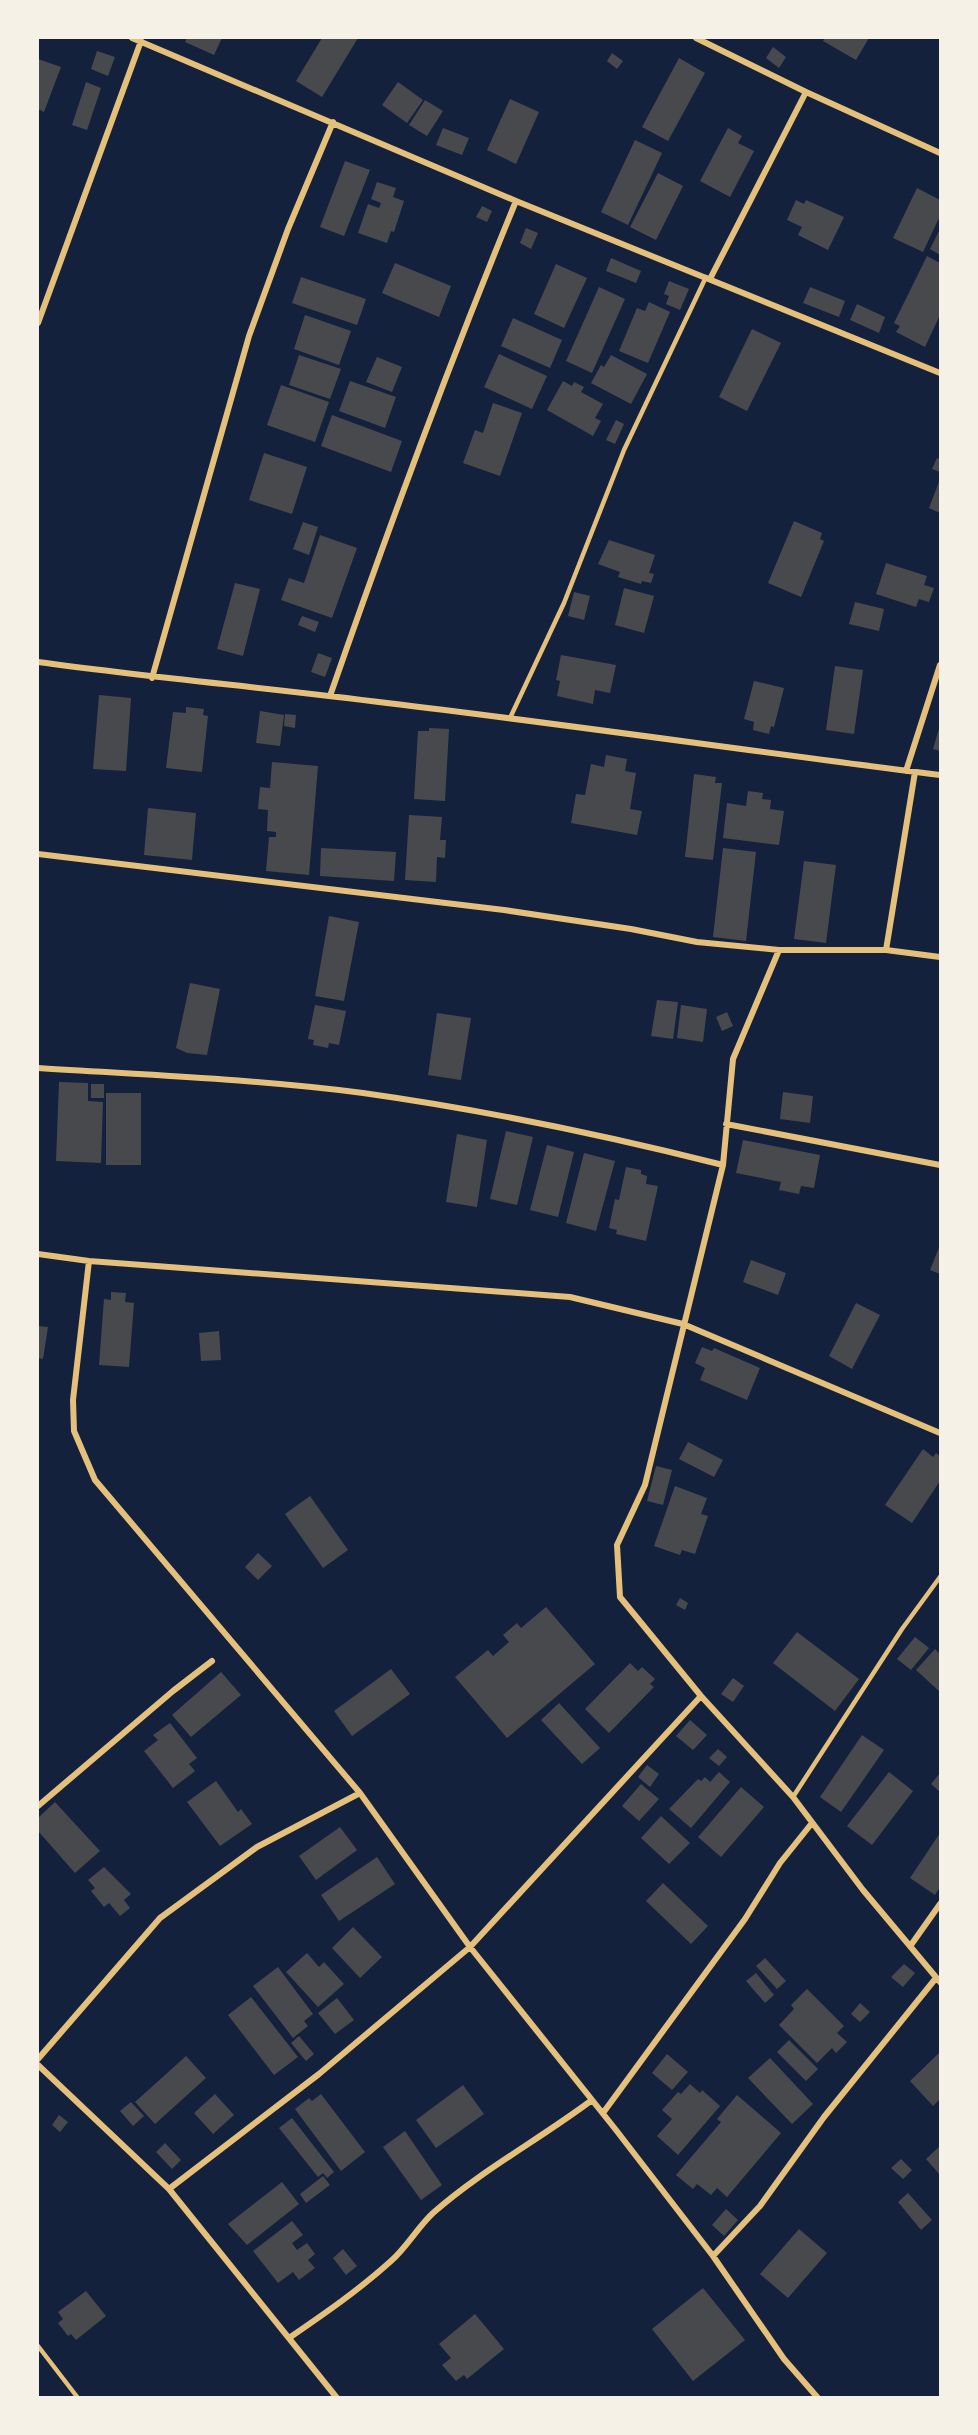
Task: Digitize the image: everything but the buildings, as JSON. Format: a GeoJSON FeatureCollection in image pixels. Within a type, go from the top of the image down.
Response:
{"type":"FeatureCollection","features":[{"type":"Feature","properties":{"kind":"street"},"geometry":{"type":"LineString","coordinates":[[132,38],[516,201],[940,373]]}},
{"type":"Feature","properties":{"kind":"street"},"geometry":{"type":"LineString","coordinates":[[696,38],[806,92],[940,153]]}},
{"type":"Feature","properties":{"kind":"street"},"geometry":{"type":"LineString","coordinates":[[38,323],[141,41]]}},
{"type":"Feature","properties":{"kind":"street"},"geometry":{"type":"LineString","coordinates":[[708,278],[806,92]]}},
{"type":"Feature","properties":{"kind":"street"},"geometry":{"type":"LineString","coordinates":[[152,678],[249,336],[288,229],[333,122]]}},
{"type":"Feature","properties":{"kind":"street"},"geometry":{"type":"LineString","coordinates":[[330,696],[391,520],[459,340],[516,201]]}},
{"type":"Feature","properties":{"kind":"street"},"geometry":{"type":"LineString","coordinates":[[38,662],[152,678],[330,696],[510,718],[940,775]]}},
{"type":"Feature","properties":{"kind":"street"},"geometry":{"type":"LineString","coordinates":[[906,771],[940,665]]}},
{"type":"Feature","properties":{"kind":"street"},"geometry":{"type":"LineString","coordinates":[[886,950],[915,772]]}},
{"type":"Feature","properties":{"kind":"street"},"geometry":{"type":"LineString","coordinates":[[38,854],[504,910],[632,929],[697,942],[779,950],[886,950],[940,957]]}},
{"type":"Feature","properties":{"kind":"street"},"geometry":{"type":"LineString","coordinates":[[713,2256],[760,2206],[824,2117],[938,1980],[911,1945],[862,1890],[793,1797],[701,1696],[620,1597],[616,1545],[645,1485],[723,1165],[733,1059],[779,950]]}},
{"type":"Feature","properties":{"kind":"street"},"geometry":{"type":"LineString","coordinates":[[38,1068],[264,1083],[362,1093],[498,1114],[632,1142],[723,1165]]}},
{"type":"Feature","properties":{"kind":"street"},"geometry":{"type":"LineString","coordinates":[[726,1124],[940,1165]]}},
{"type":"Feature","properties":{"kind":"street"},"geometry":{"type":"LineString","coordinates":[[38,1254],[89,1261],[570,1297],[683,1324],[940,1433]]}},
{"type":"Feature","properties":{"kind":"street"},"geometry":{"type":"LineString","coordinates":[[89,1261],[73,1400],[74,1431],[95,1480],[360,1793],[470,1947],[603,2113],[713,2256],[784,2359],[818,2397]]}},
{"type":"Feature","properties":{"kind":"street"},"geometry":{"type":"LineString","coordinates":[[38,1806],[172,1691],[212,1661]]}},
{"type":"Feature","properties":{"kind":"street"},"geometry":{"type":"LineString","coordinates":[[169,2189],[318,2074],[470,1947],[701,1696]]}},
{"type":"Feature","properties":{"kind":"street"},"geometry":{"type":"LineString","coordinates":[[38,2059],[160,1918],[257,1847],[360,1793]]}},
{"type":"Feature","properties":{"kind":"street"},"geometry":{"type":"LineString","coordinates":[[603,2113],[745,1919],[780,1863],[812,1823]]}},
{"type":"Feature","properties":{"kind":"street"},"geometry":{"type":"LineString","coordinates":[[911,1945],[940,1904]]}},
{"type":"Feature","properties":{"kind":"street"},"geometry":{"type":"LineString","coordinates":[[38,2065],[169,2189],[338,2397]]}},
{"type":"Feature","properties":{"kind":"street"},"geometry":{"type":"LineString","coordinates":[[289,2338],[348,2297],[393,2259],[431,2215],[473,2181],[556,2127],[592,2100]]}},
{"type":"Feature","properties":{"kind":"lane"},"geometry":{"type":"LineString","coordinates":[[510,718],[564,603],[624,450],[708,278]]}},
{"type":"Feature","properties":{"kind":"lane"},"geometry":{"type":"LineString","coordinates":[[793,1797],[902,1629],[940,1577]]}},
{"type":"Feature","properties":{"kind":"lane"},"geometry":{"type":"LineString","coordinates":[[38,2346],[78,2397]]}}]}
